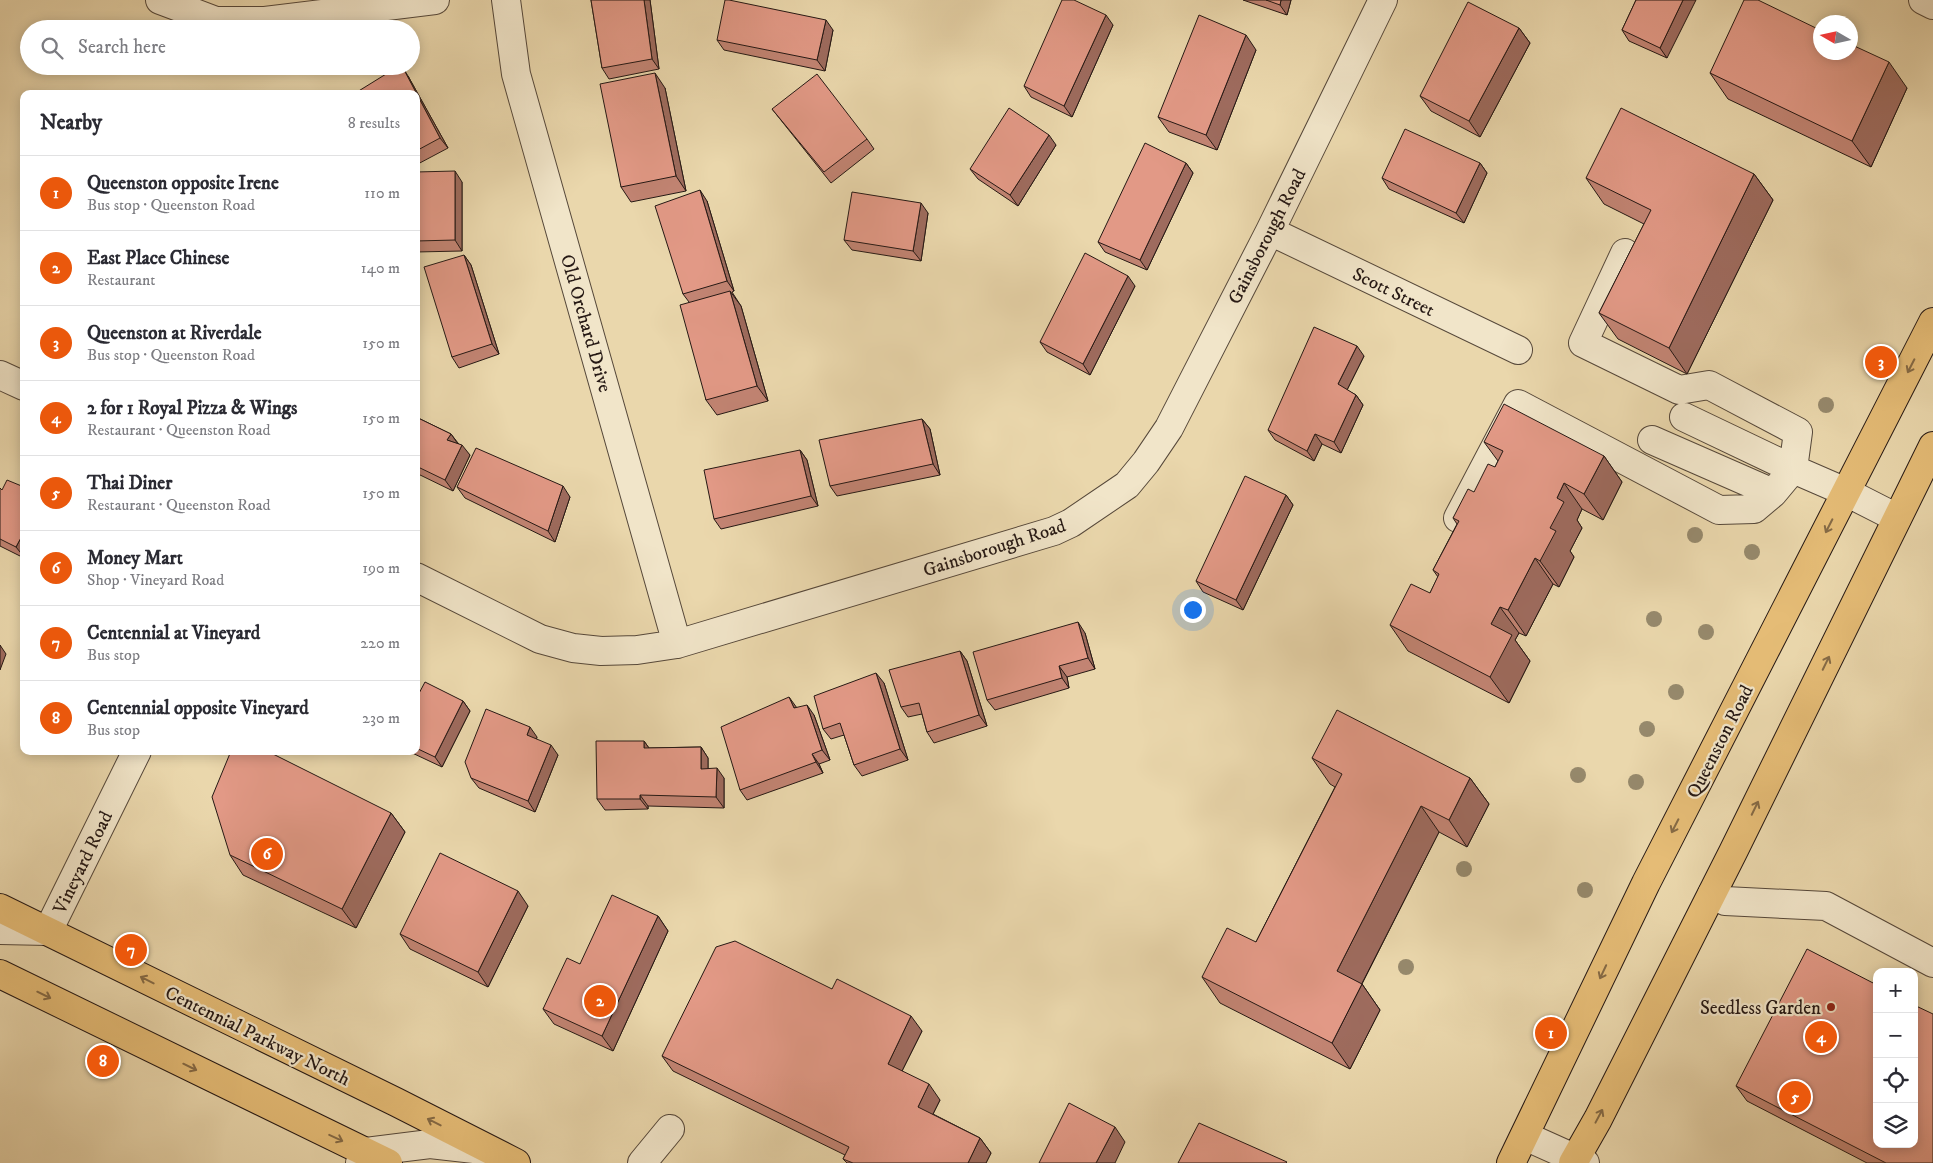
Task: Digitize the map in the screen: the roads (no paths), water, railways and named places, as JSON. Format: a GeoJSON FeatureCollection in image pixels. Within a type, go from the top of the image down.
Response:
{"type":"FeatureCollection","features":[{"type":"Feature","properties":{"kind":"main road","name":"Queenston Road"},"geometry":{"type":"LineString","coordinates":[[1511,1163],[1646,883],[1933,322]]}},
{"type":"Feature","properties":{"kind":"main road"},"geometry":{"type":"LineString","coordinates":[[1578,1162],[1933,446]]}},
{"type":"Feature","properties":{"kind":"main road","name":"Centennial Parkway North"},"geometry":{"type":"LineString","coordinates":[[0,908],[48,930],[504,1157]]}},
{"type":"Feature","properties":{"kind":"main road"},"geometry":{"type":"LineString","coordinates":[[0,974],[371,1159]]}},
{"type":"Feature","properties":{"kind":"street"},"geometry":{"type":"LineString","coordinates":[[160,0],[213,20]]}},
{"type":"Feature","properties":{"kind":"street"},"geometry":{"type":"LineString","coordinates":[[273,20],[435,0]]}},
{"type":"Feature","properties":{"kind":"street","name":"Old Orchard Drive"},"geometry":{"type":"LineString","coordinates":[[506,0],[516,74],[677,644]]}},
{"type":"Feature","properties":{"kind":"street","name":"Gainsborough Road"},"geometry":{"type":"LineString","coordinates":[[420,579],[540,639],[573,648],[601,652],[637,650],[677,644],[1054,530],[1071,523],[1127,485],[1146,462],[1169,428],[1270,231],[1383,0]]}},
{"type":"Feature","properties":{"kind":"street"},"geometry":{"type":"LineString","coordinates":[[1924,0],[1933,4]]}},
{"type":"Feature","properties":{"kind":"street","name":"Scott Street"},"geometry":{"type":"LineString","coordinates":[[1270,231],[1518,350]]}},
{"type":"Feature","properties":{"kind":"street"},"geometry":{"type":"LineString","coordinates":[[1458,518],[1518,404],[1719,510],[1754,509],[1773,493],[1793,469],[1798,432],[1709,385],[1679,390],[1583,343],[1625,253]]}},
{"type":"Feature","properties":{"kind":"street"},"geometry":{"type":"LineString","coordinates":[[0,374],[20,384]]}},
{"type":"Feature","properties":{"kind":"street"},"geometry":{"type":"LineString","coordinates":[[1684,417],[1846,492],[1897,518]]}},
{"type":"Feature","properties":{"kind":"street"},"geometry":{"type":"LineString","coordinates":[[1652,440],[1773,493]]}},
{"type":"Feature","properties":{"kind":"street","name":"Vineyard Road"},"geometry":{"type":"LineString","coordinates":[[0,930],[48,930],[135,755]]}},
{"type":"Feature","properties":{"kind":"street"},"geometry":{"type":"LineString","coordinates":[[1712,894],[1725,901],[1826,906],[1933,963]]}},
{"type":"Feature","properties":{"kind":"street"},"geometry":{"type":"LineString","coordinates":[[642,1163],[670,1129]]}},
{"type":"Feature","properties":{"kind":"street"},"geometry":{"type":"LineString","coordinates":[[1525,1136],[1578,1162]]}},
{"type":"Feature","properties":{"kind":"street"},"geometry":{"type":"LineString","coordinates":[[371,1159],[430,1144],[504,1157]]}},
{"type":"Feature","properties":{"kind":"place","name":"Queenston at Riverdale"},"geometry":{"type":"Point","coordinates":[1881,362]}},
{"type":"Feature","properties":{"kind":"place","name":"Money Mart"},"geometry":{"type":"Point","coordinates":[267,854]}},
{"type":"Feature","properties":{"kind":"place","name":"Centennial at Vineyard"},"geometry":{"type":"Point","coordinates":[131,950]}},
{"type":"Feature","properties":{"kind":"place","name":"East Place Chinese"},"geometry":{"type":"Point","coordinates":[600,1001]}},
{"type":"Feature","properties":{"kind":"place","name":"Seedless Garden"},"geometry":{"type":"Point","coordinates":[1831,1007]}},
{"type":"Feature","properties":{"kind":"place","name":"Queenston opposite Irene"},"geometry":{"type":"Point","coordinates":[1551,1033]}},
{"type":"Feature","properties":{"kind":"place","name":"2 for 1 Royal Pizza & Wings"},"geometry":{"type":"Point","coordinates":[1821,1037]}},
{"type":"Feature","properties":{"kind":"place","name":"Centennial opposite Vineyard"},"geometry":{"type":"Point","coordinates":[103,1061]}},
{"type":"Feature","properties":{"kind":"place","name":"Thai Diner"},"geometry":{"type":"Point","coordinates":[1795,1097]}}]}
